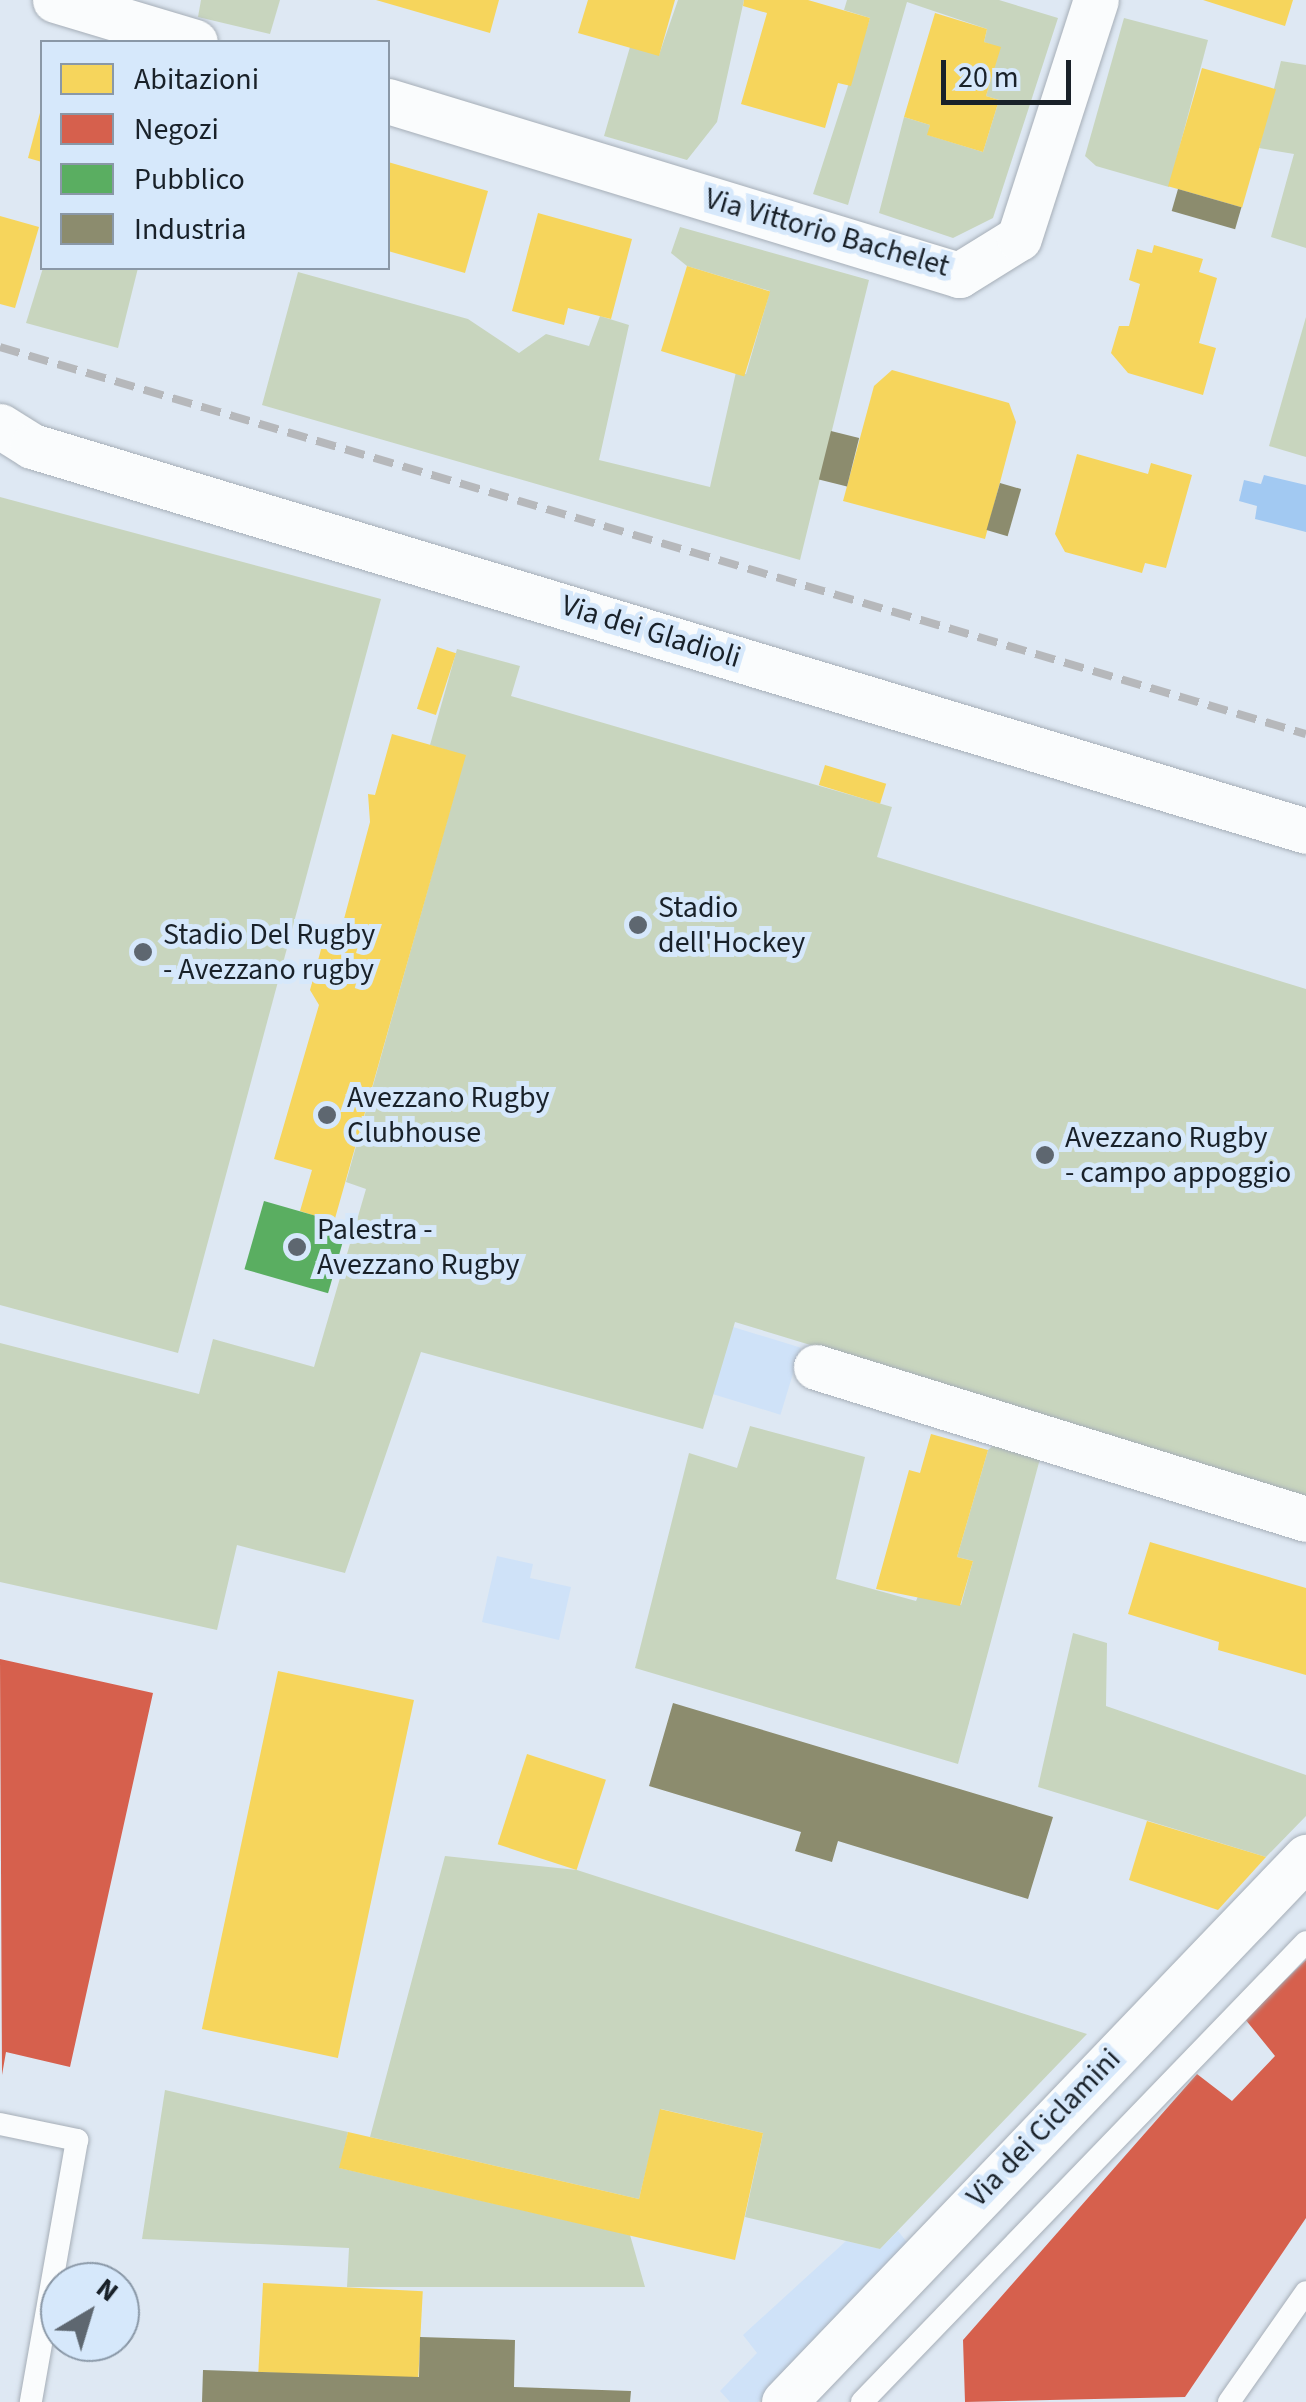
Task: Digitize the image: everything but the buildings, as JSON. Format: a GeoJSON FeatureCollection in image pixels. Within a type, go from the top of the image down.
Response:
{"type":"FeatureCollection","features":[{"type":"Feature","properties":{"kind":"street"},"geometry":{"type":"LineString","coordinates":[[55,0],[188,40]]}},
{"type":"Feature","properties":{"kind":"street","name":"Via Vittorio Bachelet"},"geometry":{"type":"LineString","coordinates":[[390,102],[959,275],[1019,238],[1096,0]]}},
{"type":"Feature","properties":{"kind":"street","name":"Via dei Gladioli"},"geometry":{"type":"LineString","coordinates":[[0,426],[32,446],[1306,831]]}},
{"type":"Feature","properties":{"kind":"street"},"geometry":{"type":"LineString","coordinates":[[816,1367],[1306,1520]]}},
{"type":"Feature","properties":{"kind":"street","name":"Via dei Ciclamini"},"geometry":{"type":"LineString","coordinates":[[784,2402],[1306,1857]]}},
{"type":"Feature","properties":{"kind":"lane"},"geometry":{"type":"LineString","coordinates":[[862,2402],[1306,1942]]}},
{"type":"Feature","properties":{"kind":"lane"},"geometry":{"type":"LineString","coordinates":[[0,2124],[77,2140],[30,2402]]}},
{"type":"Feature","properties":{"kind":"lane"},"geometry":{"type":"LineString","coordinates":[[1229,2402],[1306,2292]]}},
{"type":"Feature","properties":{"kind":"shaded area"},"geometry":{"type":"Polygon","coordinates":[[[733,1327],[801,1348],[780,1415],[713,1394],[733,1327]]]}},
{"type":"Feature","properties":{"kind":"shaded area"},"geometry":{"type":"Polygon","coordinates":[[[497,1556],[533,1564],[530,1578],[571,1587],[559,1640],[482,1622],[497,1556]]]}},
{"type":"Feature","properties":{"kind":"shaded area"},"geometry":{"type":"Polygon","coordinates":[[[898,2231],[910,2246],[758,2402],[730,2402],[720,2391],[757,2353],[743,2335],[846,2241],[880,2249],[898,2231]]]}},
{"type":"Feature","properties":{"kind":"green space"},"geometry":{"type":"Polygon","coordinates":[[[201,0],[280,0],[270,34],[198,17],[201,0]]]}},
{"type":"Feature","properties":{"kind":"green space"},"geometry":{"type":"Polygon","coordinates":[[[678,0],[744,0],[717,122],[687,160],[604,136],[630,47],[659,55],[678,0]]]}},
{"type":"Feature","properties":{"kind":"green space"},"geometry":{"type":"Polygon","coordinates":[[[847,0],[999,0],[1058,18],[993,218],[953,238],[879,213],[904,117],[930,125],[928,135],[983,152],[999,100],[986,96],[1000,48],[984,42],[987,29],[907,2],[848,205],[813,194],[870,18],[844,10],[847,0]]]}},
{"type":"Feature","properties":{"kind":"green space"},"geometry":{"type":"Polygon","coordinates":[[[1124,18],[1208,40],[1169,187],[1096,166],[1085,156],[1124,18]]]}},
{"type":"Feature","properties":{"kind":"green space"},"geometry":{"type":"Polygon","coordinates":[[[1281,61],[1306,65],[1306,248],[1271,237],[1294,154],[1259,148],[1281,61]]]}},
{"type":"Feature","properties":{"kind":"green space"},"geometry":{"type":"Polygon","coordinates":[[[680,227],[869,280],[800,560],[262,405],[298,272],[468,319],[519,353],[546,334],[589,346],[600,316],[629,325],[599,460],[710,487],[736,372],[746,374],[770,291],[687,266],[671,253],[680,227]]]}},
{"type":"Feature","properties":{"kind":"green space"},"geometry":{"type":"Polygon","coordinates":[[[42,270],[138,270],[118,348],[26,323],[42,270]]]}},
{"type":"Feature","properties":{"kind":"green space"},"geometry":{"type":"Polygon","coordinates":[[[1306,317],[1306,457],[1269,446],[1306,317]]]}},
{"type":"Feature","properties":{"kind":"green space","name":"Stadio Del Rugby - Avezzano rugby"},"geometry":{"type":"Polygon","coordinates":[[[0,497],[381,599],[178,1353],[0,1305],[0,497]]]}},
{"type":"Feature","properties":{"kind":"green space"},"geometry":{"type":"Polygon","coordinates":[[[457,649],[520,666],[511,696],[892,807],[877,857],[1306,989],[1306,1496],[735,1322],[703,1429],[421,1352],[345,1573],[237,1545],[217,1630],[0,1582],[0,1343],[199,1394],[213,1339],[314,1367],[366,1189],[346,1182],[465,756],[430,745],[457,649]]]}},
{"type":"Feature","properties":{"kind":"green space"},"geometry":{"type":"Polygon","coordinates":[[[750,1426],[865,1457],[836,1579],[916,1601],[919,1594],[961,1605],[973,1561],[957,1557],[988,1450],[996,1443],[1041,1455],[958,1764],[635,1668],[689,1453],[737,1468],[750,1426]]]}},
{"type":"Feature","properties":{"kind":"green space"},"geometry":{"type":"Polygon","coordinates":[[[1073,1633],[1107,1643],[1106,1706],[1306,1775],[1306,1816],[1266,1857],[1038,1787],[1073,1633]]]}},
{"type":"Feature","properties":{"kind":"green space"},"geometry":{"type":"Polygon","coordinates":[[[445,1856],[577,1870],[1087,2034],[880,2249],[745,2217],[763,2133],[661,2109],[639,2199],[370,2137],[445,1856]]]}},
{"type":"Feature","properties":{"kind":"green space"},"geometry":{"type":"Polygon","coordinates":[[[165,2090],[348,2132],[340,2168],[630,2235],[645,2287],[347,2287],[349,2248],[142,2239],[165,2090]]]}},
{"type":"Feature","properties":{"kind":"water"},"geometry":{"type":"Polygon","coordinates":[[[1264,475],[1306,485],[1306,532],[1255,519],[1257,506],[1239,501],[1244,480],[1261,484],[1264,475]]]}},
{"type":"Feature","properties":{"kind":"railway"},"geometry":{"type":"LineString","coordinates":[[0,347],[1306,734]]}},
{"type":"Feature","properties":{"kind":"place","name":"Stadio dell'Hockey"},"geometry":{"type":"Point","coordinates":[638,925]}},
{"type":"Feature","properties":{"kind":"place","name":"Stadio Del Rugby - Avezzano rugby"},"geometry":{"type":"Point","coordinates":[143,952]}},
{"type":"Feature","properties":{"kind":"place","name":"Avezzano Rugby Clubhouse"},"geometry":{"type":"Point","coordinates":[327,1115]}},
{"type":"Feature","properties":{"kind":"place","name":"Avezzano Rugby - campo appoggio"},"geometry":{"type":"Point","coordinates":[1045,1155]}},
{"type":"Feature","properties":{"kind":"place","name":"Palestra - Avezzano Rugby"},"geometry":{"type":"Point","coordinates":[297,1247]}}]}
